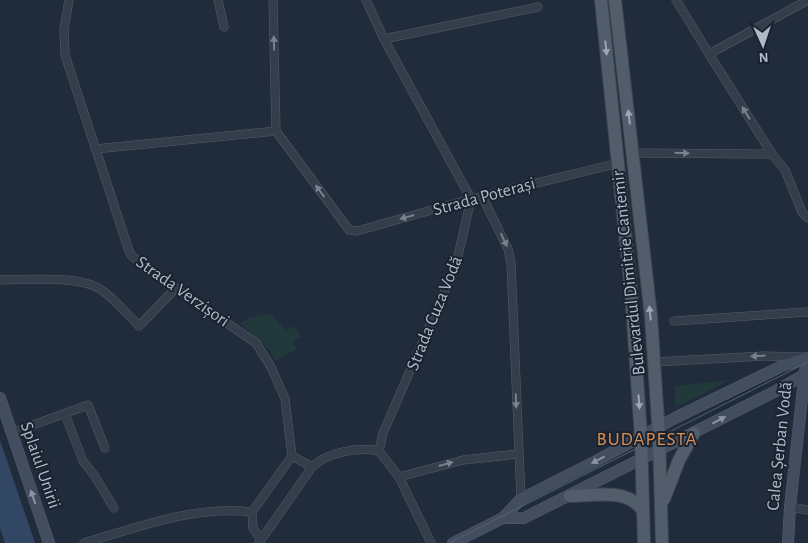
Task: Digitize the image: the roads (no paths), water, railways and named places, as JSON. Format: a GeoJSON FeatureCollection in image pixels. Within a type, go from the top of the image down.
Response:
{"type":"FeatureCollection","features":[{"type":"Feature","properties":{"kind":"main road","name":"Bulevardul Dimitrie Cantemir"},"geometry":{"type":"LineString","coordinates":[[601,0],[631,290],[641,437],[644,543]]}},
{"type":"Feature","properties":{"kind":"main road","name":"Bulevardul Dimitrie Cantemir"},"geometry":{"type":"LineString","coordinates":[[615,0],[634,153],[654,362],[659,427],[662,543]]}},
{"type":"Feature","properties":{"kind":"main road"},"geometry":{"type":"LineString","coordinates":[[453,543],[503,518],[521,499],[659,427],[782,366],[807,356]]}},
{"type":"Feature","properties":{"kind":"main road","name":"Calea Șerban Vodă"},"geometry":{"type":"LineString","coordinates":[[788,543],[790,507],[803,432],[807,356]]}},
{"type":"Feature","properties":{"kind":"main road"},"geometry":{"type":"LineString","coordinates":[[503,518],[524,518],[570,496],[806,373]]}},
{"type":"Feature","properties":{"kind":"main road","name":"Splaiul Unirii"},"geometry":{"type":"LineString","coordinates":[[0,398],[49,543]]}},
{"type":"Feature","properties":{"kind":"main road"},"geometry":{"type":"LineString","coordinates":[[660,511],[679,460],[694,433]]}},
{"type":"Feature","properties":{"kind":"main road"},"geometry":{"type":"LineString","coordinates":[[570,496],[622,496],[636,502],[643,511]]}},
{"type":"Feature","properties":{"kind":"street","name":"Strada Verzișori"},"geometry":{"type":"LineString","coordinates":[[69,0],[64,30],[64,55],[129,251],[138,262],[247,335],[260,348],[285,399],[292,456]]}},
{"type":"Feature","properties":{"kind":"street"},"geometry":{"type":"LineString","coordinates":[[218,0],[224,27]]}},
{"type":"Feature","properties":{"kind":"street"},"geometry":{"type":"LineString","coordinates":[[95,149],[276,131],[273,0]]}},
{"type":"Feature","properties":{"kind":"street"},"geometry":{"type":"LineString","coordinates":[[366,0],[384,39],[471,199]]}},
{"type":"Feature","properties":{"kind":"street"},"geometry":{"type":"LineString","coordinates":[[676,0],[772,154],[785,170],[802,212],[808,218]]}},
{"type":"Feature","properties":{"kind":"street"},"geometry":{"type":"LineString","coordinates":[[709,54],[805,0]]}},
{"type":"Feature","properties":{"kind":"street"},"geometry":{"type":"LineString","coordinates":[[384,39],[538,7]]}},
{"type":"Feature","properties":{"kind":"street","name":"Strada Poterași"},"geometry":{"type":"LineString","coordinates":[[276,131],[350,230],[357,231],[482,196],[619,163]]}},
{"type":"Feature","properties":{"kind":"street"},"geometry":{"type":"LineString","coordinates":[[634,153],[772,154]]}},
{"type":"Feature","properties":{"kind":"street"},"geometry":{"type":"LineString","coordinates":[[482,196],[508,249],[510,257],[521,499]]}},
{"type":"Feature","properties":{"kind":"street","name":"Strada Cuza Vodă"},"geometry":{"type":"LineString","coordinates":[[379,452],[383,433],[456,264],[471,199]]}},
{"type":"Feature","properties":{"kind":"street"},"geometry":{"type":"LineString","coordinates":[[0,280],[74,280],[89,283],[101,289],[140,326],[176,288]]}},
{"type":"Feature","properties":{"kind":"street"},"geometry":{"type":"LineString","coordinates":[[674,321],[808,312]]}},
{"type":"Feature","properties":{"kind":"street"},"geometry":{"type":"LineString","coordinates":[[654,362],[764,356],[807,356]]}},
{"type":"Feature","properties":{"kind":"street"},"geometry":{"type":"LineString","coordinates":[[12,433],[88,406],[104,448]]}},
{"type":"Feature","properties":{"kind":"street"},"geometry":{"type":"LineString","coordinates":[[65,414],[83,461],[114,508]]}},
{"type":"Feature","properties":{"kind":"street"},"geometry":{"type":"LineString","coordinates":[[312,467],[292,456],[252,512],[253,528],[260,542],[312,467],[326,457],[335,454],[364,450],[379,452],[399,477],[431,543]]}},
{"type":"Feature","properties":{"kind":"street"},"geometry":{"type":"LineString","coordinates":[[399,477],[463,460],[518,454]]}},
{"type":"Feature","properties":{"kind":"street"},"geometry":{"type":"LineString","coordinates":[[790,507],[808,510]]}},
{"type":"Feature","properties":{"kind":"street"},"geometry":{"type":"LineString","coordinates":[[84,543],[182,514],[209,511],[252,512]]}},
{"type":"Feature","properties":{"kind":"water"},"geometry":{"type":"Polygon","coordinates":[[[0,440],[35,543],[5,543],[0,528],[0,440]]]}},
{"type":"Feature","properties":{"kind":"tram line"},"geometry":{"type":"LineString","coordinates":[[449,543],[808,362]]}},
{"type":"Feature","properties":{"kind":"district","name":"BUDAPESTA"},"geometry":{"type":"Point","coordinates":[647,438]}}]}
